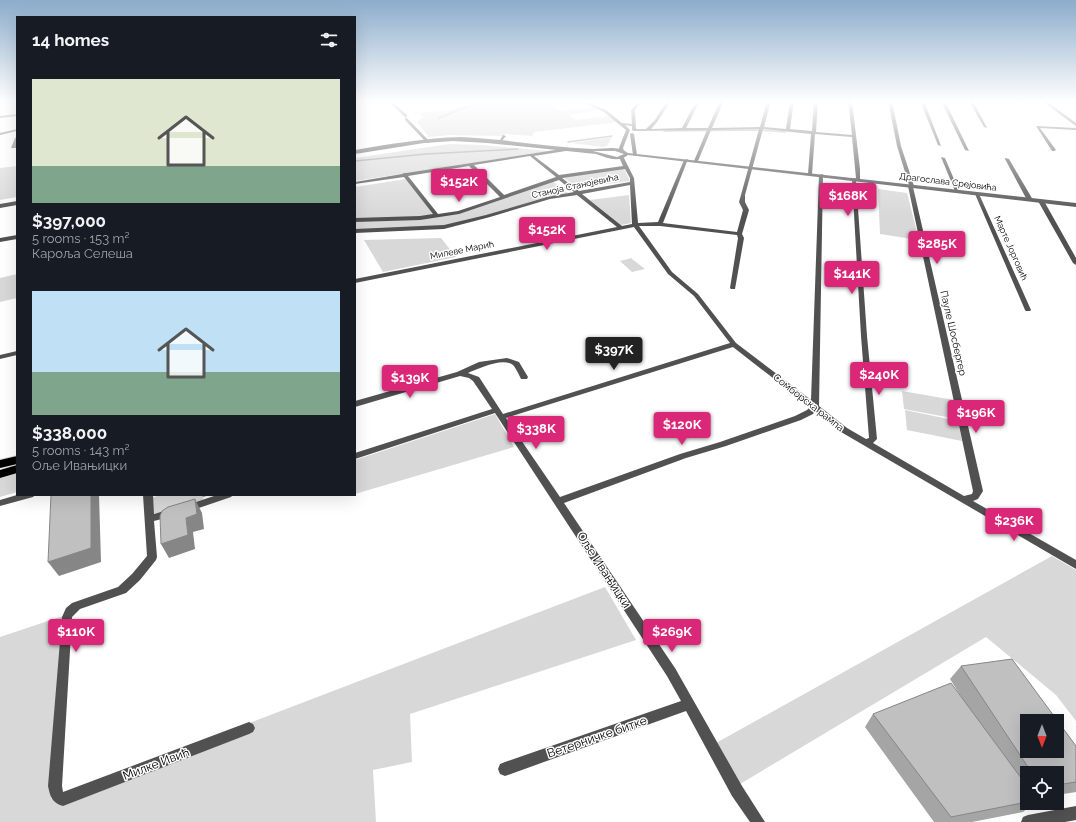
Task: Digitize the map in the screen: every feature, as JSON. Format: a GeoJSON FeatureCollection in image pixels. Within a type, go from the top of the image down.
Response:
{"type":"FeatureCollection","features":[{"type":"Feature","properties":{"kind":"main road"},"geometry":{"type":"LineString","coordinates":[[0,464],[16,460]]}},
{"type":"Feature","properties":{"kind":"main road"},"geometry":{"type":"LineString","coordinates":[[0,474],[16,470]]}},
{"type":"Feature","properties":{"kind":"street"},"geometry":{"type":"LineString","coordinates":[[356,152],[427,141],[452,139]]}},
{"type":"Feature","properties":{"kind":"street"},"geometry":{"type":"LineString","coordinates":[[466,139],[500,141],[586,150],[614,150],[622,151],[627,154]]}},
{"type":"Feature","properties":{"kind":"street"},"geometry":{"type":"LineString","coordinates":[[614,150],[620,139]]}},
{"type":"Feature","properties":{"kind":"street"},"geometry":{"type":"LineString","coordinates":[[622,151],[621,148],[624,139]]}},
{"type":"Feature","properties":{"kind":"street"},"geometry":{"type":"LineString","coordinates":[[633,139],[634,155]]}},
{"type":"Feature","properties":{"kind":"street"},"geometry":{"type":"LineString","coordinates":[[696,161],[705,139]]}},
{"type":"Feature","properties":{"kind":"street"},"geometry":{"type":"LineString","coordinates":[[733,288],[741,238],[739,234],[746,210],[742,202],[743,195],[758,139]]}},
{"type":"Feature","properties":{"kind":"street"},"geometry":{"type":"LineString","coordinates":[[810,174],[813,139]]}},
{"type":"Feature","properties":{"kind":"street"},"geometry":{"type":"LineString","coordinates":[[854,139],[856,148],[856,179],[864,336],[873,439],[867,443]]}},
{"type":"Feature","properties":{"kind":"street"},"geometry":{"type":"LineString","coordinates":[[898,139],[911,186]]}},
{"type":"Feature","properties":{"kind":"street"},"geometry":{"type":"LineString","coordinates":[[938,139],[940,145]]}},
{"type":"Feature","properties":{"kind":"street"},"geometry":{"type":"LineString","coordinates":[[962,139],[967,150]]}},
{"type":"Feature","properties":{"kind":"street"},"geometry":{"type":"LineString","coordinates":[[1046,139],[1054,150]]}},
{"type":"Feature","properties":{"kind":"street"},"geometry":{"type":"LineString","coordinates":[[16,140],[13,147],[16,147]]}},
{"type":"Feature","properties":{"kind":"street"},"geometry":{"type":"LineString","coordinates":[[427,141],[469,140],[555,150],[570,150],[604,155],[625,166]]}},
{"type":"Feature","properties":{"kind":"street"},"geometry":{"type":"LineString","coordinates":[[356,183],[531,156],[555,150]]}},
{"type":"Feature","properties":{"kind":"street"},"geometry":{"type":"LineString","coordinates":[[604,155],[603,153],[608,150]]}},
{"type":"Feature","properties":{"kind":"street"},"geometry":{"type":"LineString","coordinates":[[612,158],[621,157],[627,154]]}},
{"type":"Feature","properties":{"kind":"street","name":"Драгослава Срејовића"},"geometry":{"type":"LineString","coordinates":[[627,154],[1076,205]]}},
{"type":"Feature","properties":{"kind":"street","name":"Станоја Станојевића"},"geometry":{"type":"LineString","coordinates":[[531,156],[558,178]]}},
{"type":"Feature","properties":{"kind":"street"},"geometry":{"type":"LineString","coordinates":[[621,157],[631,175],[633,183],[635,224]]}},
{"type":"Feature","properties":{"kind":"street"},"geometry":{"type":"LineString","coordinates":[[943,158],[957,191]]}},
{"type":"Feature","properties":{"kind":"street"},"geometry":{"type":"LineString","coordinates":[[1007,159],[1030,200]]}},
{"type":"Feature","properties":{"kind":"street"},"geometry":{"type":"LineString","coordinates":[[660,224],[686,160]]}},
{"type":"Feature","properties":{"kind":"street"},"geometry":{"type":"LineString","coordinates":[[471,165],[502,196]]}},
{"type":"Feature","properties":{"kind":"street","name":"Станоја Станојевића"},"geometry":{"type":"LineString","coordinates":[[356,220],[401,219],[437,216],[459,212],[558,178],[625,166]]}},
{"type":"Feature","properties":{"kind":"street"},"geometry":{"type":"LineString","coordinates":[[404,175],[437,216]]}},
{"type":"Feature","properties":{"kind":"street"},"geometry":{"type":"LineString","coordinates":[[559,501],[683,456],[798,418],[810,412],[815,406],[821,175]]}},
{"type":"Feature","properties":{"kind":"street"},"geometry":{"type":"LineString","coordinates":[[558,178],[620,227]]}},
{"type":"Feature","properties":{"kind":"street","name":"Станоја Станојевића"},"geometry":{"type":"LineString","coordinates":[[356,231],[444,227],[488,216],[537,201],[577,192],[633,183]]}},
{"type":"Feature","properties":{"kind":"street","name":"Пауле Шосбергер"},"geometry":{"type":"LineString","coordinates":[[911,186],[978,491],[975,497],[964,499]]}},
{"type":"Feature","properties":{"kind":"street","name":"Марте Јорговић"},"geometry":{"type":"LineString","coordinates":[[977,194],[1028,310]]}},
{"type":"Feature","properties":{"kind":"street"},"geometry":{"type":"LineString","coordinates":[[1041,201],[1076,263]]}},
{"type":"Feature","properties":{"kind":"street"},"geometry":{"type":"LineString","coordinates":[[0,206],[16,203]]}},
{"type":"Feature","properties":{"kind":"street","name":"Милеве Марић"},"geometry":{"type":"LineString","coordinates":[[356,281],[635,224],[660,224],[739,234]]}},
{"type":"Feature","properties":{"kind":"street","name":"Сомборска рампа"},"geometry":{"type":"LineString","coordinates":[[635,224],[670,273],[696,295],[734,344],[844,430],[1076,565]]}},
{"type":"Feature","properties":{"kind":"street"},"geometry":{"type":"LineString","coordinates":[[0,240],[16,237]]}},
{"type":"Feature","properties":{"kind":"street"},"geometry":{"type":"LineString","coordinates":[[356,456],[734,344]]}},
{"type":"Feature","properties":{"kind":"street"},"geometry":{"type":"LineString","coordinates":[[0,357],[16,353]]}},
{"type":"Feature","properties":{"kind":"street"},"geometry":{"type":"LineString","coordinates":[[356,404],[460,374],[482,364],[507,360],[516,364],[524,377]]}},
{"type":"Feature","properties":{"kind":"street","name":"Оље Ивањицки"},"geometry":{"type":"LineString","coordinates":[[460,374],[471,376],[476,379],[559,501],[671,672],[737,791],[758,822]]}},
{"type":"Feature","properties":{"kind":"street"},"geometry":{"type":"LineString","coordinates":[[0,503],[26,496]]}},
{"type":"Feature","properties":{"kind":"street"},"geometry":{"type":"LineString","coordinates":[[148,496],[149,519],[225,496]]}},
{"type":"Feature","properties":{"kind":"street","name":"Милке Ивић"},"geometry":{"type":"LineString","coordinates":[[149,519],[152,558],[136,577],[122,590],[76,606],[70,611],[67,617],[55,786],[56,793],[59,798],[63,800],[249,728]]}},
{"type":"Feature","properties":{"kind":"street","name":"Ветерничке битке"},"geometry":{"type":"LineString","coordinates":[[506,769],[689,704]]}},
{"type":"Feature","properties":{"kind":"street"},"geometry":{"type":"LineString","coordinates":[[1028,822],[1076,813]]}},
{"type":"Feature","properties":{"kind":"shaded area"},"geometry":{"type":"Polygon","coordinates":[[[596,139],[611,139],[607,146],[603,147],[572,143],[596,139]]]}},
{"type":"Feature","properties":{"kind":"shaded area"},"geometry":{"type":"Polygon","coordinates":[[[449,144],[483,145],[549,151],[356,181],[356,158],[449,144]]]}},
{"type":"Feature","properties":{"kind":"shaded area"},"geometry":{"type":"Polygon","coordinates":[[[16,166],[16,197],[0,200],[0,168],[16,166]]]}},
{"type":"Feature","properties":{"kind":"shaded area"},"geometry":{"type":"Polygon","coordinates":[[[624,168],[630,181],[577,188],[563,177],[624,168]]]}},
{"type":"Feature","properties":{"kind":"shaded area"},"geometry":{"type":"Polygon","coordinates":[[[406,179],[434,215],[401,218],[356,219],[356,187],[406,179]]]}},
{"type":"Feature","properties":{"kind":"shaded area"},"geometry":{"type":"Polygon","coordinates":[[[552,181],[568,193],[536,200],[486,216],[445,226],[356,230],[356,221],[373,221],[460,213],[552,181]]]}},
{"type":"Feature","properties":{"kind":"shaded area"},"geometry":{"type":"Polygon","coordinates":[[[878,189],[907,193],[919,240],[880,234],[878,189]]]}},
{"type":"Feature","properties":{"kind":"shaded area"},"geometry":{"type":"Polygon","coordinates":[[[629,195],[631,223],[621,225],[590,200],[629,195]]]}},
{"type":"Feature","properties":{"kind":"shaded area"},"geometry":{"type":"Polygon","coordinates":[[[441,238],[456,257],[383,272],[364,240],[441,238]]]}},
{"type":"Feature","properties":{"kind":"shaded area"},"geometry":{"type":"Polygon","coordinates":[[[632,258],[645,269],[632,272],[620,261],[632,258]]]}},
{"type":"Feature","properties":{"kind":"shaded area"},"geometry":{"type":"Polygon","coordinates":[[[16,274],[16,298],[0,302],[0,278],[16,274]]]}},
{"type":"Feature","properties":{"kind":"shaded area"},"geometry":{"type":"Polygon","coordinates":[[[902,391],[954,400],[957,419],[904,409],[902,391]]]}},
{"type":"Feature","properties":{"kind":"shaded area"},"geometry":{"type":"Polygon","coordinates":[[[905,410],[958,421],[962,441],[907,430],[905,410]]]}},
{"type":"Feature","properties":{"kind":"shaded area"},"geometry":{"type":"Polygon","coordinates":[[[495,414],[514,447],[356,494],[356,460],[495,414]]]}},
{"type":"Feature","properties":{"kind":"shaded area"},"geometry":{"type":"Polygon","coordinates":[[[16,471],[16,492],[0,497],[0,475],[16,471]]]}},
{"type":"Feature","properties":{"kind":"shaded area"},"geometry":{"type":"Polygon","coordinates":[[[157,496],[203,496],[203,500],[153,514],[150,499],[157,496]]]}},
{"type":"Feature","properties":{"kind":"shaded area"},"geometry":{"type":"Polygon","coordinates":[[[1052,556],[1076,570],[1076,721],[1056,695],[986,637],[740,784],[716,743],[1052,556]]]}},
{"type":"Feature","properties":{"kind":"shaded area"},"geometry":{"type":"Polygon","coordinates":[[[605,587],[636,640],[410,714],[412,762],[373,770],[376,822],[0,822],[0,637],[63,616],[51,799],[605,587]]]}},
{"type":"Feature","properties":{"kind":"building"},"geometry":{"type":"Polygon","coordinates":[[[51,496],[91,496],[91,548],[48,562],[51,496]]]}},
{"type":"Feature","properties":{"kind":"building"},"geometry":{"type":"Polygon","coordinates":[[[195,499],[197,514],[186,518],[188,535],[161,544],[160,516],[162,511],[168,507],[195,499]]]}},
{"type":"Feature","properties":{"kind":"building"},"geometry":{"type":"Polygon","coordinates":[[[1012,659],[1052,714],[1020,714],[1020,755],[961,666],[1012,659]]]}},
{"type":"Feature","properties":{"kind":"building"},"geometry":{"type":"Polygon","coordinates":[[[951,683],[1020,777],[1020,803],[951,817],[873,714],[951,683]]]}},
{"type":"Feature","properties":{"kind":"building"},"geometry":{"type":"Polygon","coordinates":[[[1064,730],[1076,746],[1076,782],[1064,784],[1064,766],[1027,766],[1022,758],[1064,758],[1064,730]]]}},
{"type":"Feature","properties":{"kind":"waterway"},"geometry":{"type":"LineString","coordinates":[[568,142],[587,139]]}},
{"type":"Feature","properties":{"kind":"waterway"},"geometry":{"type":"LineString","coordinates":[[356,161],[426,154],[518,149]]}}]}
